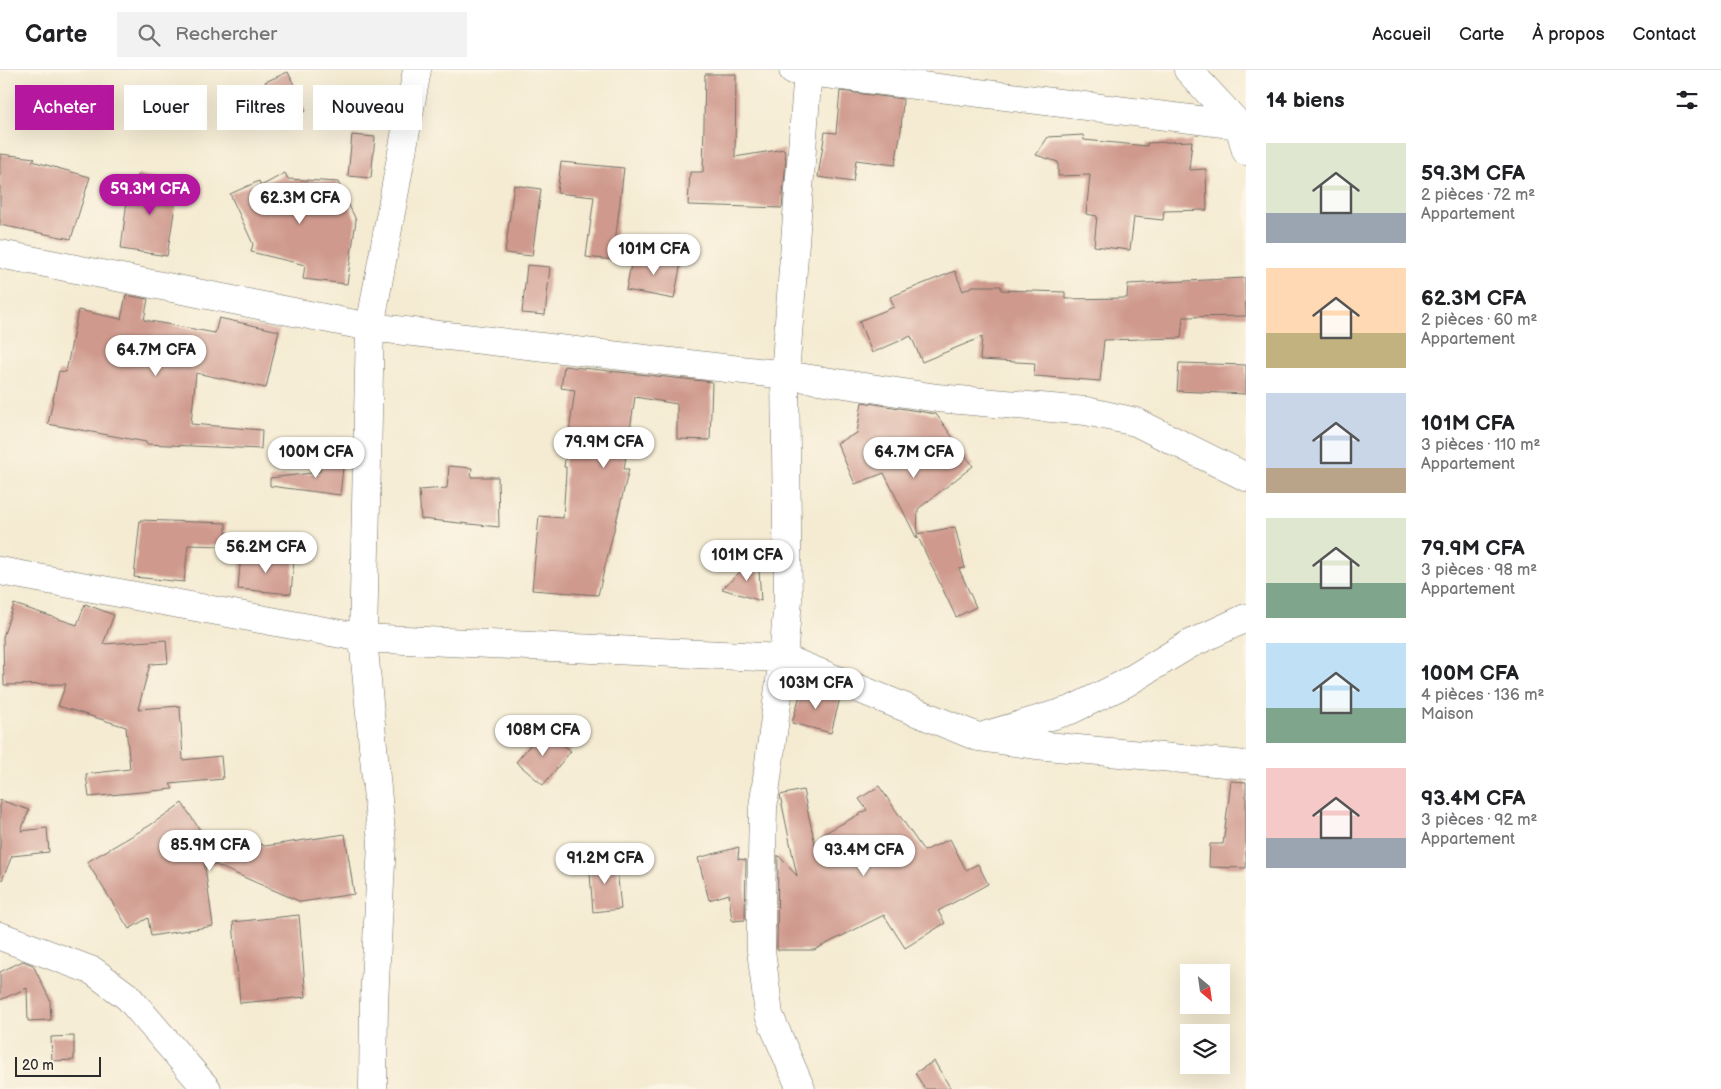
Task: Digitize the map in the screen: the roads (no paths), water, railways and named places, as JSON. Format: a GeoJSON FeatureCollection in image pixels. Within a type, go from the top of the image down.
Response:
{"type":"FeatureCollection","features":[{"type":"Feature","properties":{"kind":"street"},"geometry":{"type":"LineString","coordinates":[[373,1089],[382,843],[363,638],[370,327],[418,70]]}},
{"type":"Feature","properties":{"kind":"street"},"geometry":{"type":"LineString","coordinates":[[1188,70],[1239,125],[1246,151]]}},
{"type":"Feature","properties":{"kind":"street"},"geometry":{"type":"LineString","coordinates":[[801,1089],[769,1015],[761,950],[763,808],[783,658],[788,600],[785,375],[803,71],[1239,125]]}},
{"type":"Feature","properties":{"kind":"street"},"geometry":{"type":"LineString","coordinates":[[0,254],[370,327],[785,375],[937,398],[1086,411],[1136,422],[1246,477]]}},
{"type":"Feature","properties":{"kind":"street"},"geometry":{"type":"LineString","coordinates":[[0,570],[363,638],[783,658],[978,737],[1036,745],[1246,765]]}},
{"type":"Feature","properties":{"kind":"street"},"geometry":{"type":"LineString","coordinates":[[978,737],[1071,710],[1124,684],[1188,645],[1246,618]]}},
{"type":"Feature","properties":{"kind":"street"},"geometry":{"type":"LineString","coordinates":[[0,936],[93,970],[128,997],[207,1089]]}}]}
